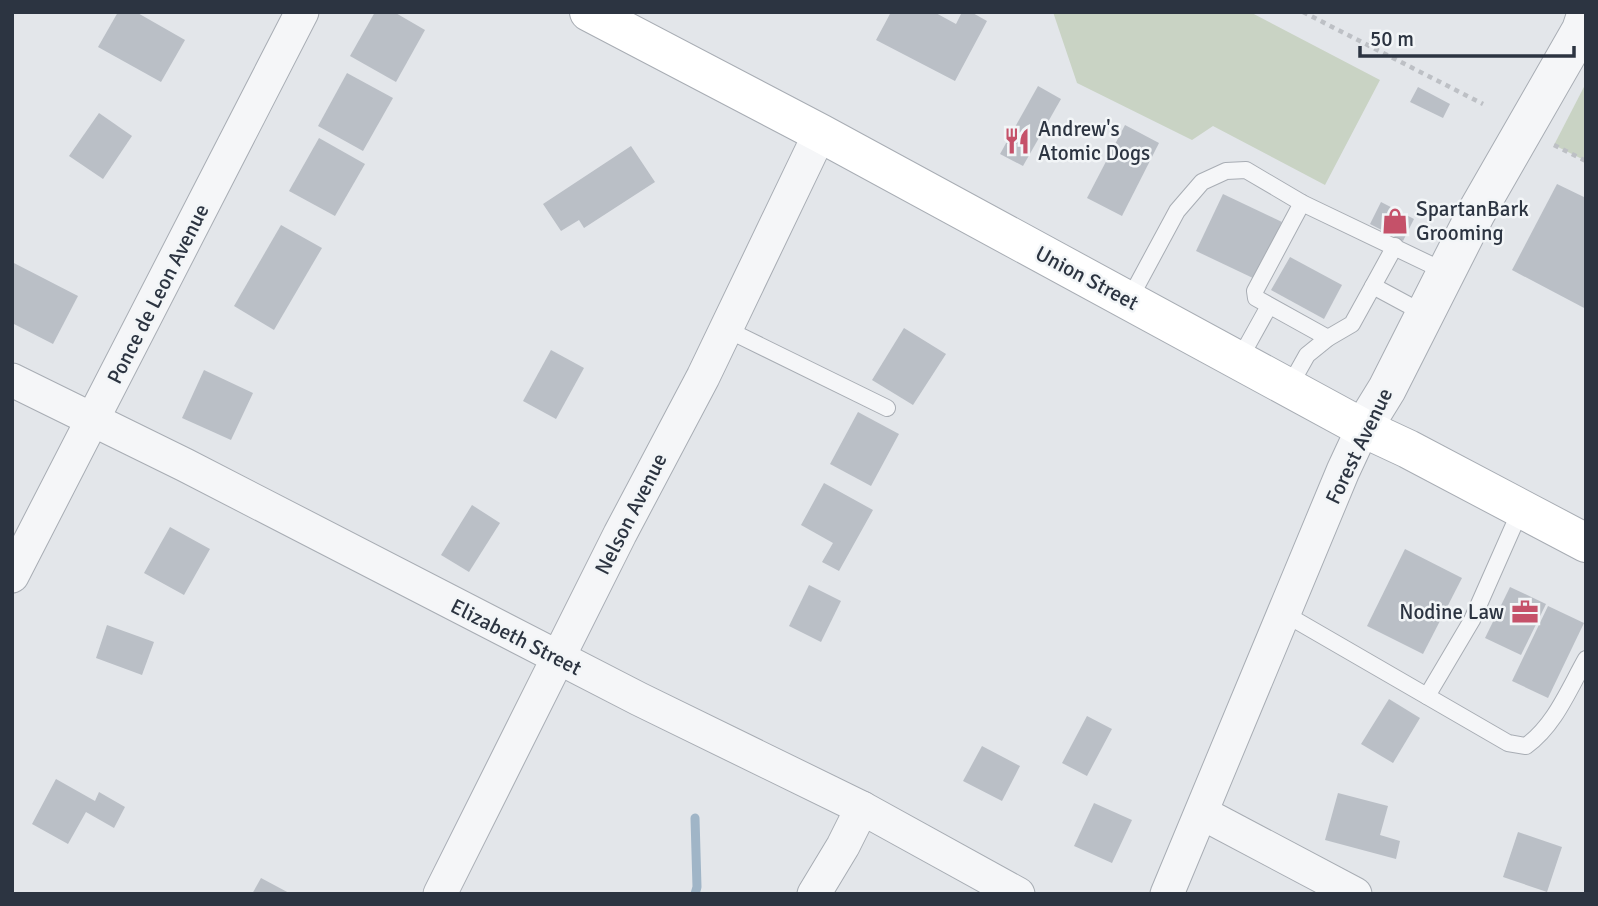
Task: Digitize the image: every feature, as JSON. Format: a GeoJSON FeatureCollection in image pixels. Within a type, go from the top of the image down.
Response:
{"type":"FeatureCollection","features":[{"type":"Feature","properties":{"kind":"main road","name":"Union Street"},"geometry":{"type":"LineString","coordinates":[[589,12],[820,133],[1363,428],[1586,543]]}},
{"type":"Feature","properties":{"kind":"street","name":"Ponce de Leon Avenue"},"geometry":{"type":"LineString","coordinates":[[12,576],[302,12]]}},
{"type":"Feature","properties":{"kind":"street","name":"Forest Avenue"},"geometry":{"type":"LineString","coordinates":[[1167,894],[1363,428],[1387,389],[1476,213],[1584,26]]}},
{"type":"Feature","properties":{"kind":"street","name":"Nelson Avenue"},"geometry":{"type":"LineString","coordinates":[[440,894],[726,329],[820,133]]}},
{"type":"Feature","properties":{"kind":"street","name":"Elizabeth Street"},"geometry":{"type":"LineString","coordinates":[[12,380],[559,658],[862,808],[1018,894]]}},
{"type":"Feature","properties":{"kind":"street"},"geometry":{"type":"LineString","coordinates":[[814,894],[844,846],[862,808]]}},
{"type":"Feature","properties":{"kind":"street"},"geometry":{"type":"LineString","coordinates":[[1202,813],[1355,894]]}},
{"type":"Feature","properties":{"kind":"lane"},"geometry":{"type":"LineString","coordinates":[[1129,300],[1177,211],[1202,182],[1226,170],[1246,170],[1302,203],[1446,272]]}},
{"type":"Feature","properties":{"kind":"lane"},"geometry":{"type":"LineString","coordinates":[[1302,203],[1255,290],[1256,298],[1328,338]]}},
{"type":"Feature","properties":{"kind":"lane"},"geometry":{"type":"LineString","coordinates":[[1288,387],[1307,355],[1352,324],[1395,247]]}},
{"type":"Feature","properties":{"kind":"lane"},"geometry":{"type":"LineString","coordinates":[[1373,286],[1424,314]]}},
{"type":"Feature","properties":{"kind":"lane"},"geometry":{"type":"LineString","coordinates":[[1239,360],[1269,306]]}},
{"type":"Feature","properties":{"kind":"lane"},"geometry":{"type":"LineString","coordinates":[[726,329],[887,408]]}},
{"type":"Feature","properties":{"kind":"lane"},"geometry":{"type":"LineString","coordinates":[[1427,696],[1472,620],[1521,509]]}},
{"type":"Feature","properties":{"kind":"lane"},"geometry":{"type":"LineString","coordinates":[[1284,614],[1508,743],[1526,746],[1540,736],[1550,722],[1586,659]]}},
{"type":"Feature","properties":{"kind":"path"},"geometry":{"type":"LineString","coordinates":[[1303,12],[1483,104]]}},
{"type":"Feature","properties":{"kind":"path"},"geometry":{"type":"LineString","coordinates":[[1554,145],[1586,161]]}},
{"type":"Feature","properties":{"kind":"green space"},"geometry":{"type":"Polygon","coordinates":[[[1053,12],[1250,12],[1380,80],[1325,185],[1213,126],[1192,140],[1077,83],[1053,12]]]}},
{"type":"Feature","properties":{"kind":"green space"},"geometry":{"type":"Polygon","coordinates":[[[1586,83],[1586,161],[1554,145],[1586,83]]]}},
{"type":"Feature","properties":{"kind":"building"},"geometry":{"type":"Polygon","coordinates":[[[118,12],[136,12],[185,40],[161,82],[98,47],[118,12]]]}},
{"type":"Feature","properties":{"kind":"building"},"geometry":{"type":"Polygon","coordinates":[[[375,12],[394,12],[425,30],[396,82],[350,56],[375,12]]]}},
{"type":"Feature","properties":{"kind":"building"},"geometry":{"type":"Polygon","coordinates":[[[891,12],[934,12],[956,24],[962,12],[971,12],[987,21],[955,81],[876,40],[891,12]]]}},
{"type":"Feature","properties":{"kind":"building"},"geometry":{"type":"Polygon","coordinates":[[[347,73],[393,98],[363,151],[318,126],[347,73]]]}},
{"type":"Feature","properties":{"kind":"building"},"geometry":{"type":"Polygon","coordinates":[[[1038,86],[1061,99],[1023,166],[1000,154],[1038,86]]]}},
{"type":"Feature","properties":{"kind":"building"},"geometry":{"type":"Polygon","coordinates":[[[1418,87],[1450,104],[1443,118],[1410,102],[1418,87]]]}},
{"type":"Feature","properties":{"kind":"building"},"geometry":{"type":"Polygon","coordinates":[[[99,113],[132,136],[103,179],[69,156],[99,113]]]}},
{"type":"Feature","properties":{"kind":"building"},"geometry":{"type":"Polygon","coordinates":[[[1125,125],[1159,143],[1122,216],[1087,198],[1125,125]]]}},
{"type":"Feature","properties":{"kind":"building"},"geometry":{"type":"Polygon","coordinates":[[[319,138],[365,164],[335,216],[289,191],[319,138]]]}},
{"type":"Feature","properties":{"kind":"building"},"geometry":{"type":"Polygon","coordinates":[[[631,146],[655,182],[584,228],[579,220],[561,231],[543,204],[631,146]]]}},
{"type":"Feature","properties":{"kind":"building"},"geometry":{"type":"Polygon","coordinates":[[[1557,184],[1586,198],[1586,309],[1512,270],[1557,184]]]}},
{"type":"Feature","properties":{"kind":"building"},"geometry":{"type":"Polygon","coordinates":[[[1223,194],[1282,222],[1255,279],[1196,251],[1223,194]]]}},
{"type":"Feature","properties":{"kind":"building"},"geometry":{"type":"Polygon","coordinates":[[[1381,202],[1414,219],[1403,241],[1370,224],[1381,202]]]}},
{"type":"Feature","properties":{"kind":"building"},"geometry":{"type":"Polygon","coordinates":[[[281,225],[322,248],[274,330],[234,306],[281,225]]]}},
{"type":"Feature","properties":{"kind":"building"},"geometry":{"type":"Polygon","coordinates":[[[1290,257],[1342,285],[1324,319],[1271,290],[1290,257]]]}},
{"type":"Feature","properties":{"kind":"building"},"geometry":{"type":"Polygon","coordinates":[[[12,262],[78,296],[53,344],[12,323],[12,262]]]}},
{"type":"Feature","properties":{"kind":"building"},"geometry":{"type":"Polygon","coordinates":[[[904,328],[946,354],[913,405],[872,380],[904,328]]]}},
{"type":"Feature","properties":{"kind":"building"},"geometry":{"type":"Polygon","coordinates":[[[551,350],[584,368],[556,419],[523,401],[551,350]]]}},
{"type":"Feature","properties":{"kind":"building"},"geometry":{"type":"Polygon","coordinates":[[[204,370],[253,393],[231,440],[182,418],[204,370]]]}},
{"type":"Feature","properties":{"kind":"building"},"geometry":{"type":"Polygon","coordinates":[[[858,412],[899,434],[871,486],[830,464],[858,412]]]}},
{"type":"Feature","properties":{"kind":"building"},"geometry":{"type":"Polygon","coordinates":[[[824,483],[873,510],[839,571],[822,562],[833,543],[801,525],[824,483]]]}},
{"type":"Feature","properties":{"kind":"building"},"geometry":{"type":"Polygon","coordinates":[[[472,505],[500,523],[469,572],[441,555],[472,505]]]}},
{"type":"Feature","properties":{"kind":"building"},"geometry":{"type":"Polygon","coordinates":[[[170,527],[210,549],[184,595],[144,573],[170,527]]]}},
{"type":"Feature","properties":{"kind":"building"},"geometry":{"type":"Polygon","coordinates":[[[1405,549],[1462,578],[1423,654],[1367,626],[1405,549]]]}},
{"type":"Feature","properties":{"kind":"building"},"geometry":{"type":"Polygon","coordinates":[[[809,585],[841,601],[821,642],[789,626],[809,585]]]}},
{"type":"Feature","properties":{"kind":"building"},"geometry":{"type":"Polygon","coordinates":[[[1510,587],[1546,604],[1521,655],[1485,638],[1510,587]]]}},
{"type":"Feature","properties":{"kind":"building"},"geometry":{"type":"Polygon","coordinates":[[[1548,606],[1584,623],[1548,698],[1512,681],[1548,606]]]}},
{"type":"Feature","properties":{"kind":"building"},"geometry":{"type":"Polygon","coordinates":[[[107,625],[154,642],[142,675],[96,658],[107,625]]]}},
{"type":"Feature","properties":{"kind":"building"},"geometry":{"type":"Polygon","coordinates":[[[1389,699],[1420,718],[1393,763],[1361,744],[1389,699]]]}},
{"type":"Feature","properties":{"kind":"building"},"geometry":{"type":"Polygon","coordinates":[[[1087,716],[1112,729],[1087,776],[1062,763],[1087,716]]]}},
{"type":"Feature","properties":{"kind":"building"},"geometry":{"type":"Polygon","coordinates":[[[982,746],[1020,766],[1002,801],[963,781],[982,746]]]}},
{"type":"Feature","properties":{"kind":"building"},"geometry":{"type":"Polygon","coordinates":[[[56,779],[95,801],[99,792],[125,807],[114,828],[86,812],[68,844],[32,824],[56,779]]]}},
{"type":"Feature","properties":{"kind":"building"},"geometry":{"type":"Polygon","coordinates":[[[1338,793],[1388,806],[1380,835],[1400,841],[1396,859],[1325,840],[1338,793]]]}},
{"type":"Feature","properties":{"kind":"building"},"geometry":{"type":"Polygon","coordinates":[[[1094,803],[1132,820],[1112,863],[1074,846],[1094,803]]]}},
{"type":"Feature","properties":{"kind":"building"},"geometry":{"type":"Polygon","coordinates":[[[1518,832],[1562,847],[1547,892],[1503,877],[1518,832]]]}},
{"type":"Feature","properties":{"kind":"building"},"geometry":{"type":"Polygon","coordinates":[[[261,878],[291,894],[252,894],[261,878]]]}},
{"type":"Feature","properties":{"kind":"waterway"},"geometry":{"type":"LineString","coordinates":[[695,818],[695,894]]}},
{"type":"Feature","properties":{"kind":"place","name":"Andrew's Atomic Dogs"},"geometry":{"type":"Point","coordinates":[1017,141]}},
{"type":"Feature","properties":{"kind":"place","name":"SpartanBark Grooming"},"geometry":{"type":"Point","coordinates":[1395,221]}},
{"type":"Feature","properties":{"kind":"place","name":"Nodine Law"},"geometry":{"type":"Point","coordinates":[1525,612]}}]}
